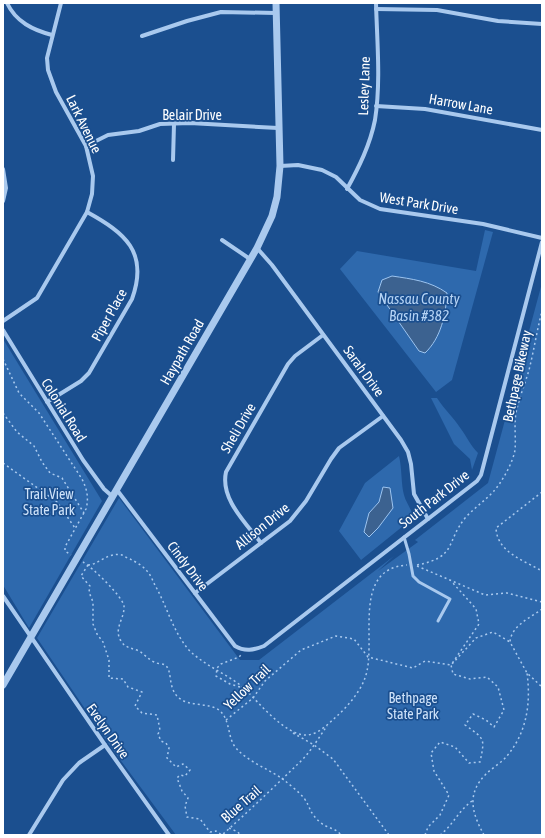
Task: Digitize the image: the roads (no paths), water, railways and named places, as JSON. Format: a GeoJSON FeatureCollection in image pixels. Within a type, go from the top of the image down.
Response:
{"type":"FeatureCollection","features":[{"type":"Feature","properties":{"kind":"street"},"geometry":{"type":"LineString","coordinates":[[7,3],[14,14],[35,31],[52,35]]}},
{"type":"Feature","properties":{"kind":"street","name":"Lark Avenue"},"geometry":{"type":"LineString","coordinates":[[3,321],[37,298],[87,212],[92,194],[93,176],[86,146],[50,78],[47,58],[61,3]]}},
{"type":"Feature","properties":{"kind":"street","name":"Haypath Road"},"geometry":{"type":"LineString","coordinates":[[3,685],[257,248],[272,216],[277,197],[280,166],[276,3]]}},
{"type":"Feature","properties":{"kind":"street","name":"Lesley Lane"},"geometry":{"type":"LineString","coordinates":[[347,189],[368,145],[376,106],[376,3]]}},
{"type":"Feature","properties":{"kind":"street"},"geometry":{"type":"LineString","coordinates":[[376,9],[437,10],[498,21],[542,24]]}},
{"type":"Feature","properties":{"kind":"street"},"geometry":{"type":"LineString","coordinates":[[142,36],[187,21],[221,12],[276,13]]}},
{"type":"Feature","properties":{"kind":"street","name":"Harrow Lane"},"geometry":{"type":"LineString","coordinates":[[376,106],[425,109],[542,130]]}},
{"type":"Feature","properties":{"kind":"street","name":"Belair Drive"},"geometry":{"type":"LineString","coordinates":[[86,146],[108,135],[139,131],[160,124],[278,128]]}},
{"type":"Feature","properties":{"kind":"street"},"geometry":{"type":"LineString","coordinates":[[173,160],[174,124]]}},
{"type":"Feature","properties":{"kind":"street","name":"West Park Drive"},"geometry":{"type":"LineString","coordinates":[[280,166],[298,165],[322,170],[336,177],[360,200],[380,210],[483,224],[542,238]]}},
{"type":"Feature","properties":{"kind":"street"},"geometry":{"type":"LineString","coordinates":[[3,169],[6,188],[3,201]]}},
{"type":"Feature","properties":{"kind":"street","name":"Piper Place"},"geometry":{"type":"LineString","coordinates":[[47,402],[81,381],[89,373],[132,299],[136,286],[137,264],[128,242],[112,226],[87,212]]}},
{"type":"Feature","properties":{"kind":"street"},"geometry":{"type":"LineString","coordinates":[[222,240],[250,259]]}},
{"type":"Feature","properties":{"kind":"street","name":"South Park Drive"},"geometry":{"type":"LineString","coordinates":[[244,650],[256,649],[264,646],[473,485],[481,475],[542,242]]}},
{"type":"Feature","properties":{"kind":"street","name":"Sarah Drive"},"geometry":{"type":"LineString","coordinates":[[257,248],[272,265],[408,452],[414,494],[428,519]]}},
{"type":"Feature","properties":{"kind":"street","name":"Colonial Road"},"geometry":{"type":"LineString","coordinates":[[3,330],[83,460],[104,489],[113,497]]}},
{"type":"Feature","properties":{"kind":"street","name":"Sheli Drive"},"geometry":{"type":"LineString","coordinates":[[261,543],[227,496],[224,484],[226,472],[288,364],[295,356],[323,335]]}},
{"type":"Feature","properties":{"kind":"street","name":"Allison Drive"},"geometry":{"type":"LineString","coordinates":[[195,593],[290,521],[298,512],[330,459],[339,448],[383,416]]}},
{"type":"Feature","properties":{"kind":"street","name":"Cindy Drive"},"geometry":{"type":"LineString","coordinates":[[117,490],[235,646],[244,650]]}},
{"type":"Feature","properties":{"kind":"street","name":"Evelyn Drive"},"geometry":{"type":"LineString","coordinates":[[3,596],[30,638],[169,835]]}},
{"type":"Feature","properties":{"kind":"street"},"geometry":{"type":"LineString","coordinates":[[29,835],[63,780],[79,763],[105,745]]}},
{"type":"Feature","properties":{"kind":"lane"},"geometry":{"type":"LineString","coordinates":[[404,538],[413,576],[416,580],[450,599],[438,621]]}},
{"type":"Feature","properties":{"kind":"water","name":"Nassau County Basin #382"},"geometry":{"type":"Polygon","coordinates":[[[392,276],[427,283],[447,293],[442,325],[435,340],[425,353],[419,351],[378,292],[382,280],[392,276]]]}},
{"type":"Feature","properties":{"kind":"water"},"geometry":{"type":"Polygon","coordinates":[[[383,487],[390,488],[393,508],[369,537],[364,532],[369,513],[379,502],[383,487]]]}},
{"type":"Feature","properties":{"kind":"park label","name":"Trail View State Park"},"geometry":{"type":"Point","coordinates":[49,502]}},
{"type":"Feature","properties":{"kind":"park label","name":"Bethpage State Park"},"geometry":{"type":"Point","coordinates":[413,706]}}]}
